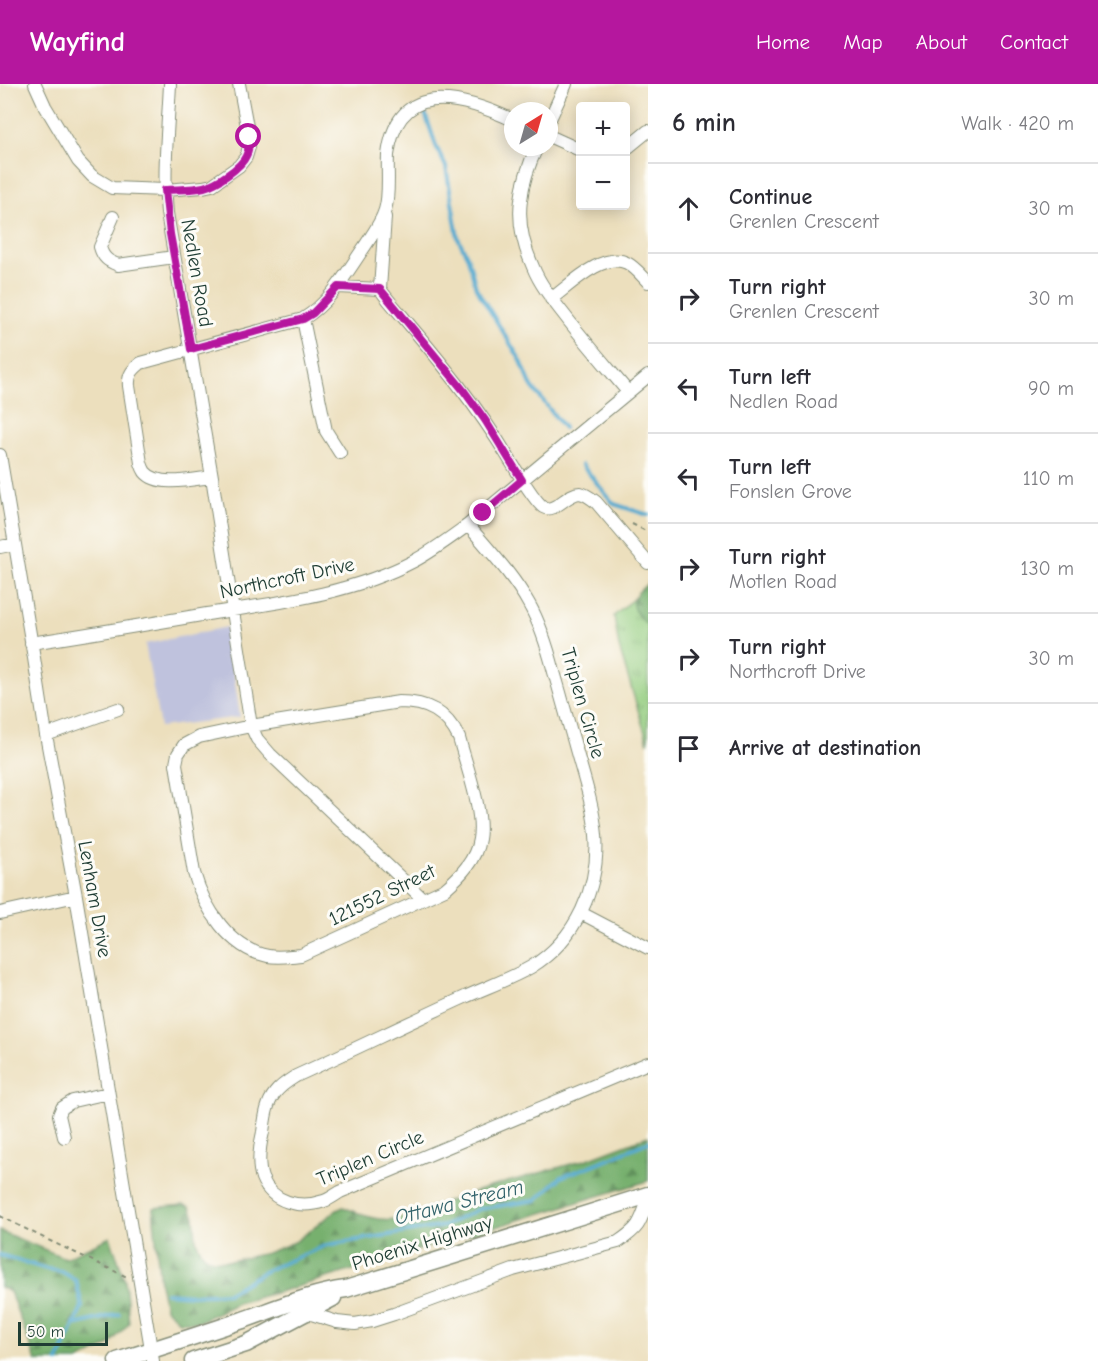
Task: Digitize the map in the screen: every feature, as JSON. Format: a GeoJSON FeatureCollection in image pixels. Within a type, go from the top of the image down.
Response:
{"type":"FeatureCollection","features":[{"type":"Feature","properties":{"kind":"main road","name":"Phoenix Highway"},"geometry":{"type":"LineString","coordinates":[[117,1361],[152,1355],[296,1301],[328,1291],[346,1289],[648,1195]]}},
{"type":"Feature","properties":{"kind":"main road","name":"Phoenix Highway"},"geometry":{"type":"LineString","coordinates":[[193,1361],[246,1344],[346,1289]]}},
{"type":"Feature","properties":{"kind":"street"},"geometry":{"type":"LineString","coordinates":[[35,84],[45,106],[78,161],[92,176],[112,188],[165,190],[203,187],[212,184],[239,166],[246,157],[249,137],[239,84]]}},
{"type":"Feature","properties":{"kind":"street","name":"Nedlen Road"},"geometry":{"type":"LineString","coordinates":[[170,84],[165,190],[251,726]]}},
{"type":"Feature","properties":{"kind":"street"},"geometry":{"type":"LineString","coordinates":[[558,102],[566,84]]}},
{"type":"Feature","properties":{"kind":"street"},"geometry":{"type":"LineString","coordinates":[[504,116],[454,94],[438,90],[414,93],[405,101],[392,129],[388,156],[380,289],[478,410],[522,480],[543,508],[555,507],[571,495],[579,493],[591,498],[648,563]]}},
{"type":"Feature","properties":{"kind":"street"},"geometry":{"type":"LineString","coordinates":[[630,146],[648,131]]}},
{"type":"Feature","properties":{"kind":"street"},"geometry":{"type":"LineString","coordinates":[[558,140],[576,148]]}},
{"type":"Feature","properties":{"kind":"street"},"geometry":{"type":"LineString","coordinates":[[532,156],[520,201],[520,221],[533,268],[551,299],[628,392]]}},
{"type":"Feature","properties":{"kind":"street"},"geometry":{"type":"LineString","coordinates":[[212,477],[168,482],[146,473],[141,463],[129,378],[132,371],[141,363],[303,319],[313,313],[338,287],[375,230],[385,210]]}},
{"type":"Feature","properties":{"kind":"street"},"geometry":{"type":"LineString","coordinates":[[113,217],[100,247],[102,255],[109,262],[118,265],[174,257]]}},
{"type":"Feature","properties":{"kind":"street"},"geometry":{"type":"LineString","coordinates":[[551,299],[594,267],[617,260],[626,262],[648,282]]}},
{"type":"Feature","properties":{"kind":"street"},"geometry":{"type":"LineString","coordinates":[[338,287],[380,289]]}},
{"type":"Feature","properties":{"kind":"street"},"geometry":{"type":"LineString","coordinates":[[303,319],[326,431],[339,453]]}},
{"type":"Feature","properties":{"kind":"street","name":"Northcroft Drive"},"geometry":{"type":"LineString","coordinates":[[31,643],[299,599],[347,588],[384,575],[415,561],[468,525],[648,376]]}},
{"type":"Feature","properties":{"kind":"street","name":"Lenham Drive"},"geometry":{"type":"LineString","coordinates":[[0,459],[46,735],[76,896],[152,1355]]}},
{"type":"Feature","properties":{"kind":"street","name":"Triplen Circle"},"geometry":{"type":"LineString","coordinates":[[468,525],[530,604],[550,656],[591,806],[596,835],[594,871],[589,892],[581,913],[571,929],[558,945],[532,966],[284,1083],[268,1105],[260,1157],[261,1176],[270,1191],[279,1198],[294,1204],[324,1201],[340,1192],[648,1063]]}},
{"type":"Feature","properties":{"kind":"street"},"geometry":{"type":"LineString","coordinates":[[0,541],[14,541]]}},
{"type":"Feature","properties":{"kind":"street"},"geometry":{"type":"LineString","coordinates":[[0,547],[14,541]]}},
{"type":"Feature","properties":{"kind":"street","name":"121552 Street"},"geometry":{"type":"LineString","coordinates":[[399,702],[414,702],[442,714],[459,738],[478,810],[481,831],[476,852],[457,879],[445,889],[423,899],[301,955],[269,956],[236,942],[204,900],[198,887],[176,764],[178,754],[184,745],[199,737],[251,726],[399,702]]}},
{"type":"Feature","properties":{"kind":"street"},"geometry":{"type":"LineString","coordinates":[[46,735],[118,709]]}},
{"type":"Feature","properties":{"kind":"street"},"geometry":{"type":"LineString","coordinates":[[251,726],[257,739],[270,754],[423,899]]}},
{"type":"Feature","properties":{"kind":"street"},"geometry":{"type":"LineString","coordinates":[[0,914],[76,896]]}},
{"type":"Feature","properties":{"kind":"street"},"geometry":{"type":"LineString","coordinates":[[581,913],[648,948]]}},
{"type":"Feature","properties":{"kind":"street"},"geometry":{"type":"LineString","coordinates":[[64,1137],[59,1115],[62,1108],[73,1101],[108,1093]]}},
{"type":"Feature","properties":{"kind":"street"},"geometry":{"type":"LineString","coordinates":[[305,1312],[337,1322],[355,1324],[372,1321],[513,1270],[618,1242],[638,1226],[648,1200]]}},
{"type":"Feature","properties":{"kind":"path"},"geometry":{"type":"LineString","coordinates":[[0,1216],[141,1283]]}},
{"type":"Feature","properties":{"kind":"shaded area"},"geometry":{"type":"Polygon","coordinates":[[[227,627],[240,717],[160,727],[145,644],[227,627]]]}},
{"type":"Feature","properties":{"kind":"green space"},"geometry":{"type":"Polygon","coordinates":[[[648,583],[648,625],[637,613],[633,602],[636,594],[648,583]]]}},
{"type":"Feature","properties":{"kind":"green space"},"geometry":{"type":"Polygon","coordinates":[[[634,598],[637,613],[648,625],[648,743],[619,647],[614,616],[634,598]]]}},
{"type":"Feature","properties":{"kind":"green space"},"geometry":{"type":"Polygon","coordinates":[[[648,1136],[648,1181],[237,1303],[198,1322],[179,1321],[165,1308],[160,1284],[153,1208],[184,1205],[190,1207],[194,1217],[196,1239],[203,1254],[212,1260],[231,1261],[267,1253],[295,1242],[343,1207],[378,1219],[400,1218],[483,1189],[585,1160],[648,1136]]]}},
{"type":"Feature","properties":{"kind":"green space"},"geometry":{"type":"Polygon","coordinates":[[[0,1231],[65,1258],[110,1237],[125,1280],[129,1323],[108,1346],[78,1361],[36,1361],[10,1292],[0,1287],[0,1231]]]}},
{"type":"Feature","properties":{"kind":"waterway"},"geometry":{"type":"LineString","coordinates":[[425,113],[446,167],[458,238],[468,258],[476,288],[521,361],[531,385],[564,428]]}},
{"type":"Feature","properties":{"kind":"waterway"},"geometry":{"type":"LineString","coordinates":[[582,465],[614,504],[648,515]]}},
{"type":"Feature","properties":{"kind":"waterway","name":"Ottawa Stream"},"geometry":{"type":"LineString","coordinates":[[166,1293],[193,1295],[228,1293],[267,1270],[327,1245],[444,1226],[479,1209],[536,1200],[561,1177],[648,1142]]}},
{"type":"Feature","properties":{"kind":"waterway"},"geometry":{"type":"LineString","coordinates":[[0,1255],[61,1271],[76,1280],[82,1307],[74,1325]]}},
{"type":"Feature","properties":{"kind":"waterway","name":"Ottawa Stream"},"geometry":{"type":"LineString","coordinates":[[58,1361],[74,1325],[119,1314]]}},
{"type":"Feature","properties":{"kind":"route"},"geometry":{"type":"LineString","coordinates":[[249,137],[246,157],[239,166],[220,180],[203,187],[165,190],[170,234],[191,349],[303,319],[313,313],[338,287],[380,289],[464,391],[522,480],[483,513]]}}]}
